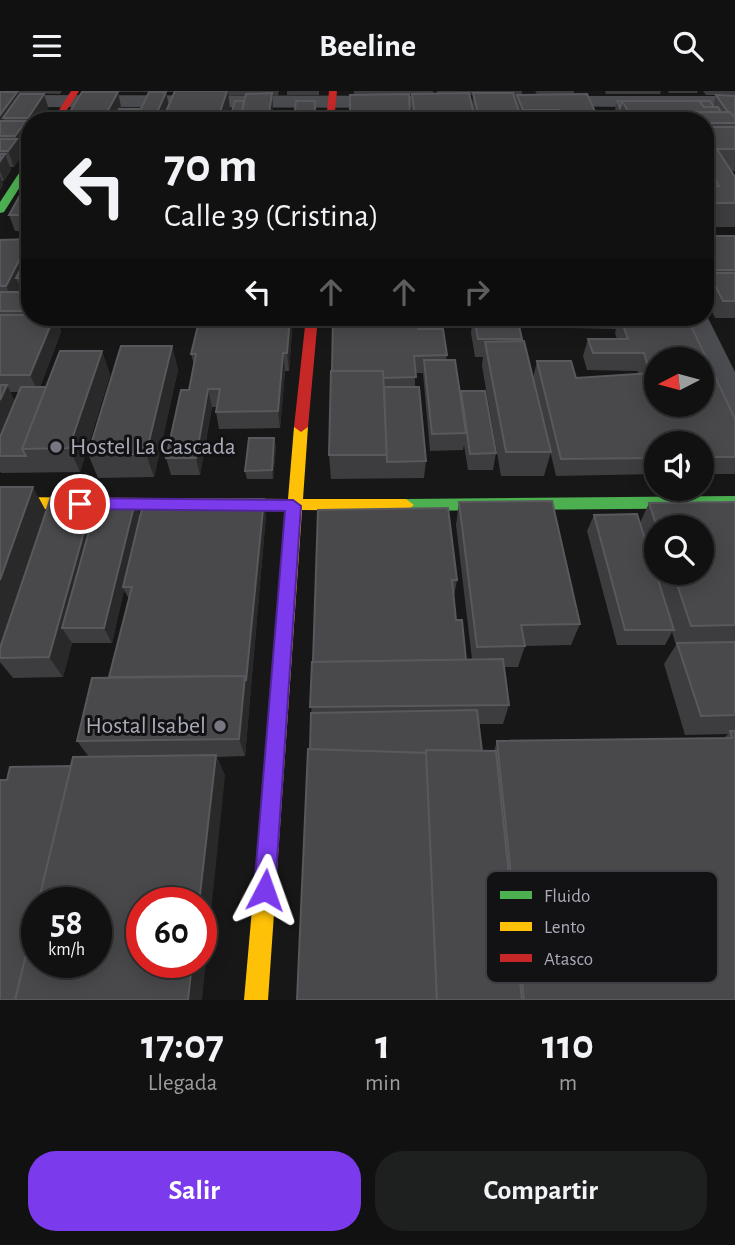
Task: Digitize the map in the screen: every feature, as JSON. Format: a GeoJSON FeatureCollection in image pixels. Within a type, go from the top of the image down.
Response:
{"type":"FeatureCollection","features":[{"type":"Feature","properties":{"kind":"street"},"geometry":{"type":"LineString","coordinates":[[62,112],[72,96]]}},
{"type":"Feature","properties":{"kind":"street"},"geometry":{"type":"LineString","coordinates":[[0,101],[72,96],[332,104],[485,102]]}},
{"type":"Feature","properties":{"kind":"street"},"geometry":{"type":"LineString","coordinates":[[512,102],[597,105],[735,102]]}},
{"type":"Feature","properties":{"kind":"street"},"geometry":{"type":"LineString","coordinates":[[0,211],[21,177]]}},
{"type":"Feature","properties":{"kind":"street"},"geometry":{"type":"LineString","coordinates":[[256,1000],[293,506],[311,326]]}},
{"type":"Feature","properties":{"kind":"street"},"geometry":{"type":"LineString","coordinates":[[698,326],[735,407]]}},
{"type":"Feature","properties":{"kind":"street"},"geometry":{"type":"LineString","coordinates":[[0,503],[293,506],[735,502]]}},
{"type":"Feature","properties":{"kind":"building"},"geometry":{"type":"Polygon","coordinates":[[[175,91],[227,91],[220,112],[166,112],[175,91]]]}},
{"type":"Feature","properties":{"kind":"building"},"geometry":{"type":"Polygon","coordinates":[[[0,92],[17,92],[0,115],[0,92]]]}},
{"type":"Feature","properties":{"kind":"building"},"geometry":{"type":"Polygon","coordinates":[[[82,92],[118,92],[107,112],[70,112],[82,92]]]}},
{"type":"Feature","properties":{"kind":"building"},"geometry":{"type":"Polygon","coordinates":[[[149,92],[166,92],[157,112],[139,112],[149,92]]]}},
{"type":"Feature","properties":{"kind":"building"},"geometry":{"type":"Polygon","coordinates":[[[272,93],[269,112],[242,112],[246,94],[272,93]]]}},
{"type":"Feature","properties":{"kind":"building"},"geometry":{"type":"Polygon","coordinates":[[[469,93],[474,112],[414,112],[412,94],[469,93]]]}},
{"type":"Feature","properties":{"kind":"building"},"geometry":{"type":"Polygon","coordinates":[[[473,93],[513,93],[519,112],[478,112],[473,93]]]}},
{"type":"Feature","properties":{"kind":"building"},"geometry":{"type":"Polygon","coordinates":[[[20,94],[44,94],[32,112],[21,112],[21,118],[3,118],[20,94]]]}},
{"type":"Feature","properties":{"kind":"building"},"geometry":{"type":"Polygon","coordinates":[[[409,94],[410,112],[350,112],[350,95],[409,94]]]}},
{"type":"Feature","properties":{"kind":"building"},"geometry":{"type":"Polygon","coordinates":[[[587,94],[595,112],[523,110],[517,95],[587,94]]]}},
{"type":"Feature","properties":{"kind":"building"},"geometry":{"type":"Polygon","coordinates":[[[716,95],[735,96],[735,115],[728,112],[716,95]]]}},
{"type":"Feature","properties":{"kind":"building"},"geometry":{"type":"Polygon","coordinates":[[[235,101],[244,101],[242,112],[232,112],[235,101]]]}},
{"type":"Feature","properties":{"kind":"building"},"geometry":{"type":"Polygon","coordinates":[[[296,101],[315,101],[315,112],[295,112],[296,101]]]}},
{"type":"Feature","properties":{"kind":"building"},"geometry":{"type":"Polygon","coordinates":[[[622,101],[699,101],[704,107],[718,107],[721,112],[714,112],[629,112],[622,101]]]}},
{"type":"Feature","properties":{"kind":"building"},"geometry":{"type":"Polygon","coordinates":[[[700,101],[710,101],[714,107],[704,107],[700,101]]]}},
{"type":"Feature","properties":{"kind":"building"},"geometry":{"type":"Polygon","coordinates":[[[119,109],[140,109],[138,112],[118,112],[119,109]]]}},
{"type":"Feature","properties":{"kind":"building"},"geometry":{"type":"Polygon","coordinates":[[[714,112],[730,112],[735,123],[714,123],[714,112]]]}},
{"type":"Feature","properties":{"kind":"building"},"geometry":{"type":"Polygon","coordinates":[[[0,121],[21,121],[21,128],[15,136],[0,136],[0,121]]]}},
{"type":"Feature","properties":{"kind":"building"},"geometry":{"type":"Polygon","coordinates":[[[714,127],[735,127],[735,149],[717,149],[735,177],[735,203],[714,203],[714,186],[719,186],[714,177],[714,127]]]}},
{"type":"Feature","properties":{"kind":"building"},"geometry":{"type":"Polygon","coordinates":[[[0,139],[17,139],[8,151],[0,151],[0,139]]]}},
{"type":"Feature","properties":{"kind":"building"},"geometry":{"type":"Polygon","coordinates":[[[21,193],[21,215],[9,215],[21,193]]]}},
{"type":"Feature","properties":{"kind":"building"},"geometry":{"type":"Polygon","coordinates":[[[714,236],[735,236],[735,270],[714,270],[714,236]]]}},
{"type":"Feature","properties":{"kind":"building"},"geometry":{"type":"Polygon","coordinates":[[[21,239],[21,257],[6,286],[0,286],[0,240],[21,239]]]}},
{"type":"Feature","properties":{"kind":"building"},"geometry":{"type":"Polygon","coordinates":[[[714,273],[735,273],[735,301],[723,301],[714,283],[714,273]]]}},
{"type":"Feature","properties":{"kind":"building"},"geometry":{"type":"Polygon","coordinates":[[[0,292],[21,292],[21,311],[0,311],[0,292]]]}},
{"type":"Feature","properties":{"kind":"building"},"geometry":{"type":"Polygon","coordinates":[[[0,315],[21,315],[21,326],[50,326],[30,375],[0,375],[0,315]]]}},
{"type":"Feature","properties":{"kind":"building"},"geometry":{"type":"Polygon","coordinates":[[[198,326],[289,326],[287,353],[283,353],[278,411],[216,412],[220,389],[208,389],[196,458],[166,458],[181,390],[189,390],[196,354],[191,354],[198,326]]]}},
{"type":"Feature","properties":{"kind":"building"},"geometry":{"type":"Polygon","coordinates":[[[333,326],[418,326],[418,329],[443,329],[447,355],[414,356],[416,377],[383,378],[383,371],[332,371],[333,326]]]}},
{"type":"Feature","properties":{"kind":"building"},"geometry":{"type":"Polygon","coordinates":[[[476,326],[519,326],[522,339],[478,339],[476,326]]]}},
{"type":"Feature","properties":{"kind":"building"},"geometry":{"type":"Polygon","coordinates":[[[623,326],[691,326],[701,347],[644,347],[644,353],[593,353],[588,339],[628,339],[623,326]]]}},
{"type":"Feature","properties":{"kind":"building"},"geometry":{"type":"Polygon","coordinates":[[[524,341],[551,452],[506,452],[485,342],[524,341]]]}},
{"type":"Feature","properties":{"kind":"building"},"geometry":{"type":"Polygon","coordinates":[[[121,346],[172,346],[146,454],[88,454],[121,346]]]}},
{"type":"Feature","properties":{"kind":"building"},"geometry":{"type":"Polygon","coordinates":[[[60,351],[102,351],[69,448],[22,449],[60,351]]]}},
{"type":"Feature","properties":{"kind":"building"},"geometry":{"type":"Polygon","coordinates":[[[424,360],[455,360],[466,433],[432,434],[424,360]]]}},
{"type":"Feature","properties":{"kind":"building"},"geometry":{"type":"Polygon","coordinates":[[[537,361],[571,361],[576,378],[644,373],[644,417],[714,417],[714,374],[735,419],[735,457],[714,457],[714,431],[644,431],[644,458],[561,459],[537,361]]]}},
{"type":"Feature","properties":{"kind":"building"},"geometry":{"type":"Polygon","coordinates":[[[331,371],[383,371],[387,455],[329,455],[331,371]]]}},
{"type":"Feature","properties":{"kind":"building"},"geometry":{"type":"Polygon","coordinates":[[[0,385],[7,385],[0,400],[0,385]]]}},
{"type":"Feature","properties":{"kind":"building"},"geometry":{"type":"Polygon","coordinates":[[[21,387],[46,387],[22,449],[26,456],[0,456],[0,437],[21,387]]]}},
{"type":"Feature","properties":{"kind":"building"},"geometry":{"type":"Polygon","coordinates":[[[384,387],[419,387],[426,461],[387,462],[384,387]]]}},
{"type":"Feature","properties":{"kind":"building"},"geometry":{"type":"Polygon","coordinates":[[[461,391],[485,391],[496,453],[470,454],[461,391]]]}},
{"type":"Feature","properties":{"kind":"building"},"geometry":{"type":"Polygon","coordinates":[[[249,438],[274,438],[272,470],[245,471],[249,438]]]}},
{"type":"Feature","properties":{"kind":"building"},"geometry":{"type":"Polygon","coordinates":[[[0,487],[33,487],[0,580],[0,487]]]}},
{"type":"Feature","properties":{"kind":"building"},"geometry":{"type":"Polygon","coordinates":[[[94,496],[49,657],[0,658],[0,648],[51,497],[94,496]]]}},
{"type":"Feature","properties":{"kind":"building"},"geometry":{"type":"Polygon","coordinates":[[[264,499],[246,681],[245,676],[109,677],[132,587],[123,587],[144,500],[264,499]]]}},
{"type":"Feature","properties":{"kind":"building"},"geometry":{"type":"Polygon","coordinates":[[[552,501],[580,624],[521,625],[525,646],[477,647],[459,502],[552,501]]]}},
{"type":"Feature","properties":{"kind":"building"},"geometry":{"type":"Polygon","coordinates":[[[135,502],[104,628],[62,628],[97,503],[135,502]]]}},
{"type":"Feature","properties":{"kind":"building"},"geometry":{"type":"Polygon","coordinates":[[[735,502],[735,625],[691,626],[677,585],[714,585],[714,515],[653,515],[649,503],[735,502]]]}},
{"type":"Feature","properties":{"kind":"building"},"geometry":{"type":"Polygon","coordinates":[[[448,508],[457,580],[452,580],[456,620],[462,620],[466,660],[313,662],[318,510],[448,508]]]}},
{"type":"Feature","properties":{"kind":"building"},"geometry":{"type":"Polygon","coordinates":[[[637,514],[644,536],[644,585],[660,585],[674,630],[625,630],[594,515],[637,514]]]}},
{"type":"Feature","properties":{"kind":"building"},"geometry":{"type":"Polygon","coordinates":[[[735,642],[735,715],[701,716],[677,643],[735,642]]]}},
{"type":"Feature","properties":{"kind":"building"},"geometry":{"type":"Polygon","coordinates":[[[503,659],[509,705],[310,707],[312,662],[503,659]]]}},
{"type":"Feature","properties":{"kind":"building"},"geometry":{"type":"Polygon","coordinates":[[[245,676],[239,739],[77,741],[92,678],[245,676]]]}},
{"type":"Feature","properties":{"kind":"building"},"geometry":{"type":"Polygon","coordinates":[[[477,710],[482,751],[426,750],[425,753],[310,750],[311,713],[477,710]]]}},
{"type":"Feature","properties":{"kind":"building"},"geometry":{"type":"Polygon","coordinates":[[[730,731],[735,731],[735,1000],[524,1000],[522,983],[718,983],[718,871],[511,871],[497,741],[732,738],[730,731]]]}},
{"type":"Feature","properties":{"kind":"building"},"geometry":{"type":"Polygon","coordinates":[[[308,749],[427,753],[437,1000],[297,1000],[308,749]]]}},
{"type":"Feature","properties":{"kind":"building"},"geometry":{"type":"Polygon","coordinates":[[[426,750],[496,751],[509,871],[486,871],[486,983],[520,983],[522,1000],[437,1000],[426,750]]]}},
{"type":"Feature","properties":{"kind":"building"},"geometry":{"type":"Polygon","coordinates":[[[216,755],[201,887],[126,887],[126,978],[190,978],[188,1000],[15,1000],[21,975],[21,978],[112,978],[112,887],[42,887],[73,757],[216,755]]]}},
{"type":"Feature","properties":{"kind":"building"},"geometry":{"type":"Polygon","coordinates":[[[71,766],[42,887],[21,887],[21,975],[15,1000],[0,1000],[0,780],[7,780],[10,767],[71,766]]]}},
{"type":"Feature","properties":{"kind":"traffic: fast"},"geometry":{"type":"LineString","coordinates":[[0,210],[21,177]]}},
{"type":"Feature","properties":{"kind":"traffic: fast"},"geometry":{"type":"LineString","coordinates":[[406,505],[735,502]]}},
{"type":"Feature","properties":{"kind":"traffic: slow"},"geometry":{"type":"LineString","coordinates":[[256,1000],[301,427]]}},
{"type":"Feature","properties":{"kind":"traffic: slow"},"geometry":{"type":"LineString","coordinates":[[0,503],[406,505]]}},
{"type":"Feature","properties":{"kind":"traffic: jam"},"geometry":{"type":"LineString","coordinates":[[62,112],[75,91]]}},
{"type":"Feature","properties":{"kind":"traffic: jam"},"geometry":{"type":"LineString","coordinates":[[331,112],[333,91]]}},
{"type":"Feature","properties":{"kind":"traffic: jam"},"geometry":{"type":"LineString","coordinates":[[301,427],[311,326]]}},
{"type":"Feature","properties":{"kind":"place","name":"Hostel La Cascada"},"geometry":{"type":"Point","coordinates":[56,447]}},
{"type":"Feature","properties":{"kind":"place","name":"Hostal Isabel"},"geometry":{"type":"Point","coordinates":[220,726]}},
{"type":"Feature","properties":{"kind":"route"},"geometry":{"type":"LineString","coordinates":[[80,504],[293,506],[265,890]]}}]}
